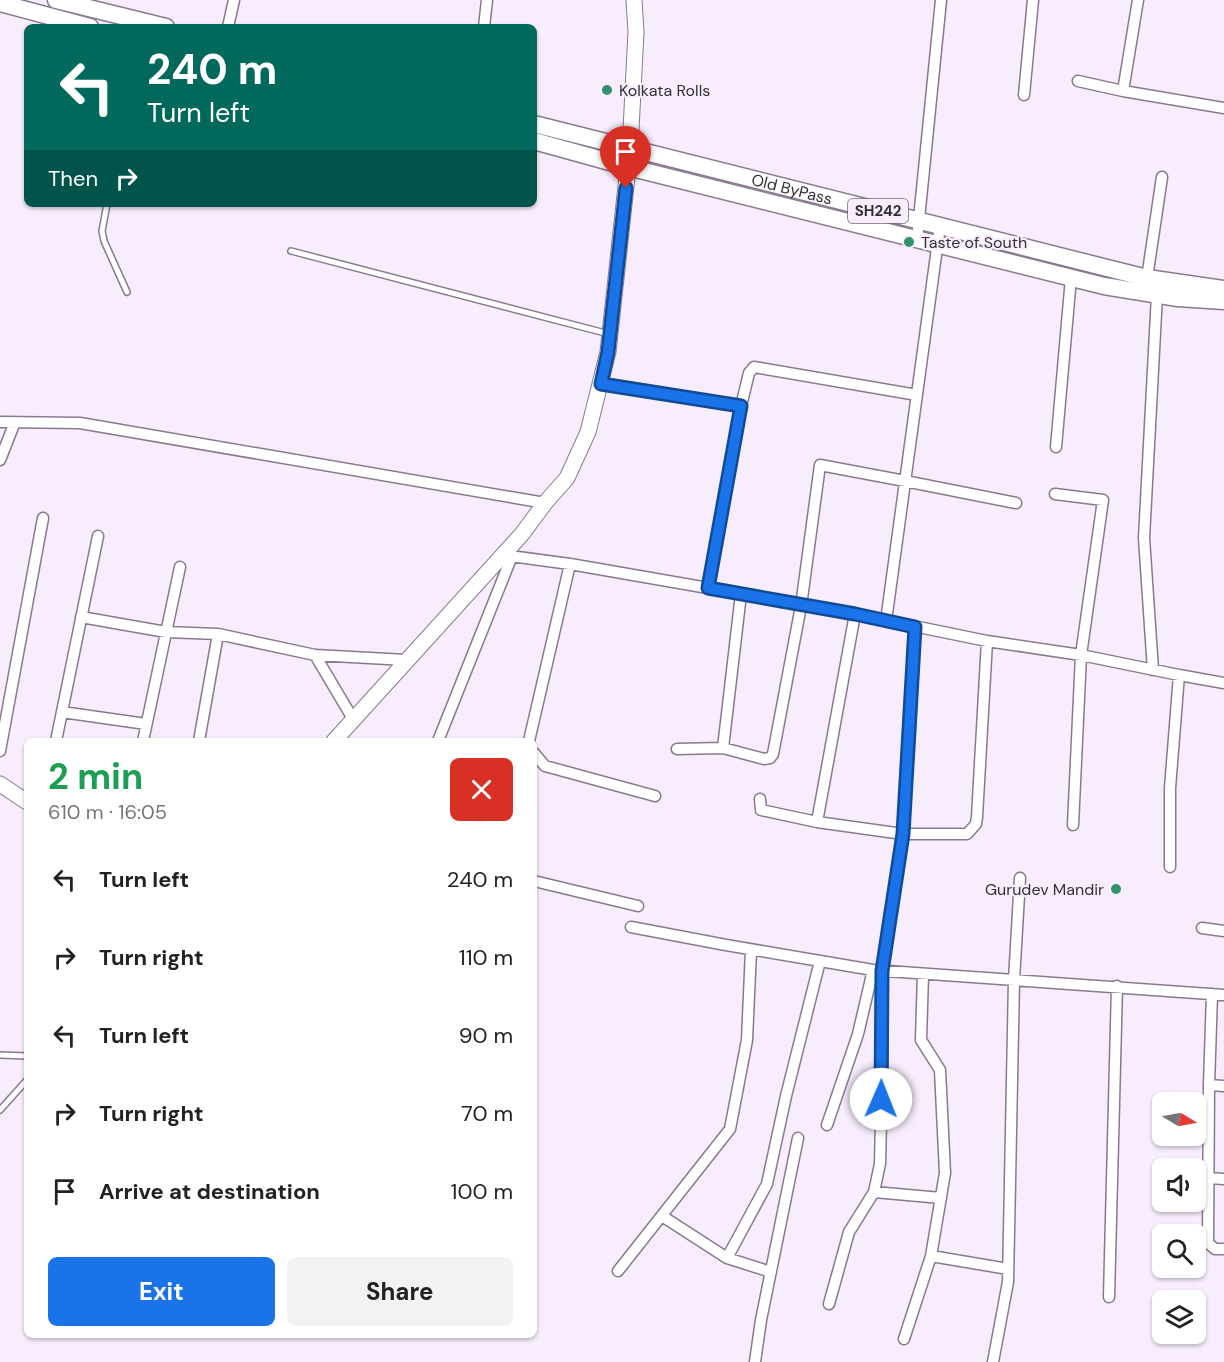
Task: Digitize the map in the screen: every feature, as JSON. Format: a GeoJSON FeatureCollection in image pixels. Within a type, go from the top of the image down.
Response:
{"type":"FeatureCollection","features":[{"type":"Feature","properties":{"kind":"main road"},"geometry":{"type":"LineString","coordinates":[[56,0],[78,3],[148,24]]}},
{"type":"Feature","properties":{"kind":"main road"},"geometry":{"type":"LineString","coordinates":[[0,3],[79,24]]}},
{"type":"Feature","properties":{"kind":"main road","name":"Old ByPass"},"geometry":{"type":"LineString","coordinates":[[537,125],[1147,278],[1224,289]]}},
{"type":"Feature","properties":{"kind":"main road"},"geometry":{"type":"LineString","coordinates":[[537,142],[1104,286],[1178,298],[1224,302]]}},
{"type":"Feature","properties":{"kind":"street"},"geometry":{"type":"LineString","coordinates":[[229,24],[234,0]]}},
{"type":"Feature","properties":{"kind":"street"},"geometry":{"type":"LineString","coordinates":[[484,24],[487,0]]}},
{"type":"Feature","properties":{"kind":"street"},"geometry":{"type":"LineString","coordinates":[[337,738],[406,660],[507,555],[545,503],[567,478],[588,432],[608,352],[630,149],[636,32],[634,0]]}},
{"type":"Feature","properties":{"kind":"street"},"geometry":{"type":"LineString","coordinates":[[917,239],[941,0]]}},
{"type":"Feature","properties":{"kind":"street"},"geometry":{"type":"LineString","coordinates":[[1024,95],[1033,0]]}},
{"type":"Feature","properties":{"kind":"street"},"geometry":{"type":"LineString","coordinates":[[1123,91],[1138,0]]}},
{"type":"Feature","properties":{"kind":"street"},"geometry":{"type":"LineString","coordinates":[[1078,81],[1224,108]]}},
{"type":"Feature","properties":{"kind":"street"},"geometry":{"type":"LineString","coordinates":[[1147,278],[1162,177]]}},
{"type":"Feature","properties":{"kind":"street"},"geometry":{"type":"LineString","coordinates":[[886,621],[940,226]]}},
{"type":"Feature","properties":{"kind":"street"},"geometry":{"type":"LineString","coordinates":[[1056,447],[1071,278]]}},
{"type":"Feature","properties":{"kind":"street"},"geometry":{"type":"LineString","coordinates":[[1153,670],[1144,538],[1157,295]]}},
{"type":"Feature","properties":{"kind":"street"},"geometry":{"type":"LineString","coordinates":[[708,588],[741,406],[750,373],[754,367],[916,396]]}},
{"type":"Feature","properties":{"kind":"street"},"geometry":{"type":"LineString","coordinates":[[601,384],[741,406]]}},
{"type":"Feature","properties":{"kind":"street"},"geometry":{"type":"LineString","coordinates":[[0,422],[80,423],[545,503]]}},
{"type":"Feature","properties":{"kind":"street"},"geometry":{"type":"LineString","coordinates":[[0,460],[15,422]]}},
{"type":"Feature","properties":{"kind":"street"},"geometry":{"type":"LineString","coordinates":[[677,749],[723,748],[764,759],[770,758],[773,754],[801,606],[820,465],[1016,503]]}},
{"type":"Feature","properties":{"kind":"street"},"geometry":{"type":"LineString","coordinates":[[1055,494],[1102,500],[1081,655],[1073,825]]}},
{"type":"Feature","properties":{"kind":"street"},"geometry":{"type":"LineString","coordinates":[[0,751],[43,518]]}},
{"type":"Feature","properties":{"kind":"street"},"geometry":{"type":"LineString","coordinates":[[57,738],[98,536]]}},
{"type":"Feature","properties":{"kind":"street"},"geometry":{"type":"LineString","coordinates":[[507,555],[855,614],[987,641],[1081,655],[1224,683]]}},
{"type":"Feature","properties":{"kind":"street"},"geometry":{"type":"LineString","coordinates":[[439,738],[507,555]]}},
{"type":"Feature","properties":{"kind":"street"},"geometry":{"type":"LineString","coordinates":[[530,738],[570,564]]}},
{"type":"Feature","properties":{"kind":"street"},"geometry":{"type":"LineString","coordinates":[[144,738],[180,567]]}},
{"type":"Feature","properties":{"kind":"street"},"geometry":{"type":"LineString","coordinates":[[723,748],[741,594]]}},
{"type":"Feature","properties":{"kind":"street"},"geometry":{"type":"LineString","coordinates":[[817,822],[855,614]]}},
{"type":"Feature","properties":{"kind":"street"},"geometry":{"type":"LineString","coordinates":[[81,616],[166,632],[218,634],[315,655],[406,660]]}},
{"type":"Feature","properties":{"kind":"street"},"geometry":{"type":"LineString","coordinates":[[827,1125],[878,970],[903,834],[915,627]]}},
{"type":"Feature","properties":{"kind":"street"},"geometry":{"type":"LineString","coordinates":[[200,738],[218,634]]}},
{"type":"Feature","properties":{"kind":"street"},"geometry":{"type":"LineString","coordinates":[[760,800],[761,810],[817,822],[903,834],[967,834],[976,824],[987,641]]}},
{"type":"Feature","properties":{"kind":"street"},"geometry":{"type":"LineString","coordinates":[[315,655],[353,719]]}},
{"type":"Feature","properties":{"kind":"street"},"geometry":{"type":"LineString","coordinates":[[1170,867],[1170,788],[1179,675]]}},
{"type":"Feature","properties":{"kind":"street"},"geometry":{"type":"LineString","coordinates":[[62,712],[146,724]]}},
{"type":"Feature","properties":{"kind":"street"},"geometry":{"type":"LineString","coordinates":[[537,757],[545,766],[655,796]]}},
{"type":"Feature","properties":{"kind":"street"},"geometry":{"type":"LineString","coordinates":[[0,784],[24,800]]}},
{"type":"Feature","properties":{"kind":"street"},"geometry":{"type":"LineString","coordinates":[[993,1362],[1008,1282],[1014,980],[1020,878]]}},
{"type":"Feature","properties":{"kind":"street"},"geometry":{"type":"LineString","coordinates":[[537,881],[638,906]]}},
{"type":"Feature","properties":{"kind":"street"},"geometry":{"type":"LineString","coordinates":[[631,927],[751,950],[878,970],[1218,995],[1209,1085],[1208,1243],[1215,1249],[1224,1249]]}},
{"type":"Feature","properties":{"kind":"street"},"geometry":{"type":"LineString","coordinates":[[1202,928],[1224,931]]}},
{"type":"Feature","properties":{"kind":"street"},"geometry":{"type":"LineString","coordinates":[[618,1271],[730,1129],[747,1040],[751,950]]}},
{"type":"Feature","properties":{"kind":"street"},"geometry":{"type":"LineString","coordinates":[[728,1258],[767,1184],[786,1096],[820,962]]}},
{"type":"Feature","properties":{"kind":"street"},"geometry":{"type":"LineString","coordinates":[[829,1304],[849,1232],[874,1192],[880,1164],[882,1077],[878,970]]}},
{"type":"Feature","properties":{"kind":"street"},"geometry":{"type":"LineString","coordinates":[[904,1339],[931,1256],[945,1173],[940,1070],[921,1040],[923,974]]}},
{"type":"Feature","properties":{"kind":"street"},"geometry":{"type":"LineString","coordinates":[[1109,1297],[1117,986]]}},
{"type":"Feature","properties":{"kind":"street"},"geometry":{"type":"LineString","coordinates":[[1209,1085],[1224,1086]]}},
{"type":"Feature","properties":{"kind":"street"},"geometry":{"type":"LineString","coordinates":[[755,1362],[798,1138]]}},
{"type":"Feature","properties":{"kind":"street"},"geometry":{"type":"LineString","coordinates":[[1209,1178],[1224,1179]]}},
{"type":"Feature","properties":{"kind":"street"},"geometry":{"type":"LineString","coordinates":[[874,1192],[941,1198]]}},
{"type":"Feature","properties":{"kind":"street"},"geometry":{"type":"LineString","coordinates":[[662,1216],[728,1258],[771,1272]]}},
{"type":"Feature","properties":{"kind":"street"},"geometry":{"type":"LineString","coordinates":[[931,1256],[1008,1269]]}},
{"type":"Feature","properties":{"kind":"lane"},"geometry":{"type":"LineString","coordinates":[[106,207],[102,231],[104,241],[127,292]]}},
{"type":"Feature","properties":{"kind":"lane"},"geometry":{"type":"LineString","coordinates":[[291,251],[610,335]]}},
{"type":"Feature","properties":{"kind":"lane"},"geometry":{"type":"LineString","coordinates":[[0,1054],[24,1056]]}},
{"type":"Feature","properties":{"kind":"lane"},"geometry":{"type":"LineString","coordinates":[[0,1110],[24,1083]]}},
{"type":"Feature","properties":{"kind":"place","name":"Kolkata Rolls"},"geometry":{"type":"Point","coordinates":[607,90]}},
{"type":"Feature","properties":{"kind":"place","name":"Taste of South"},"geometry":{"type":"Point","coordinates":[909,242]}},
{"type":"Feature","properties":{"kind":"place","name":"Gurudev Mandir"},"geometry":{"type":"Point","coordinates":[1116,889]}},
{"type":"Feature","properties":{"kind":"route"},"geometry":{"type":"LineString","coordinates":[[626,188],[608,352],[601,384],[741,406],[708,588],[915,627],[903,834],[882,971],[881,1099]]}}]}
